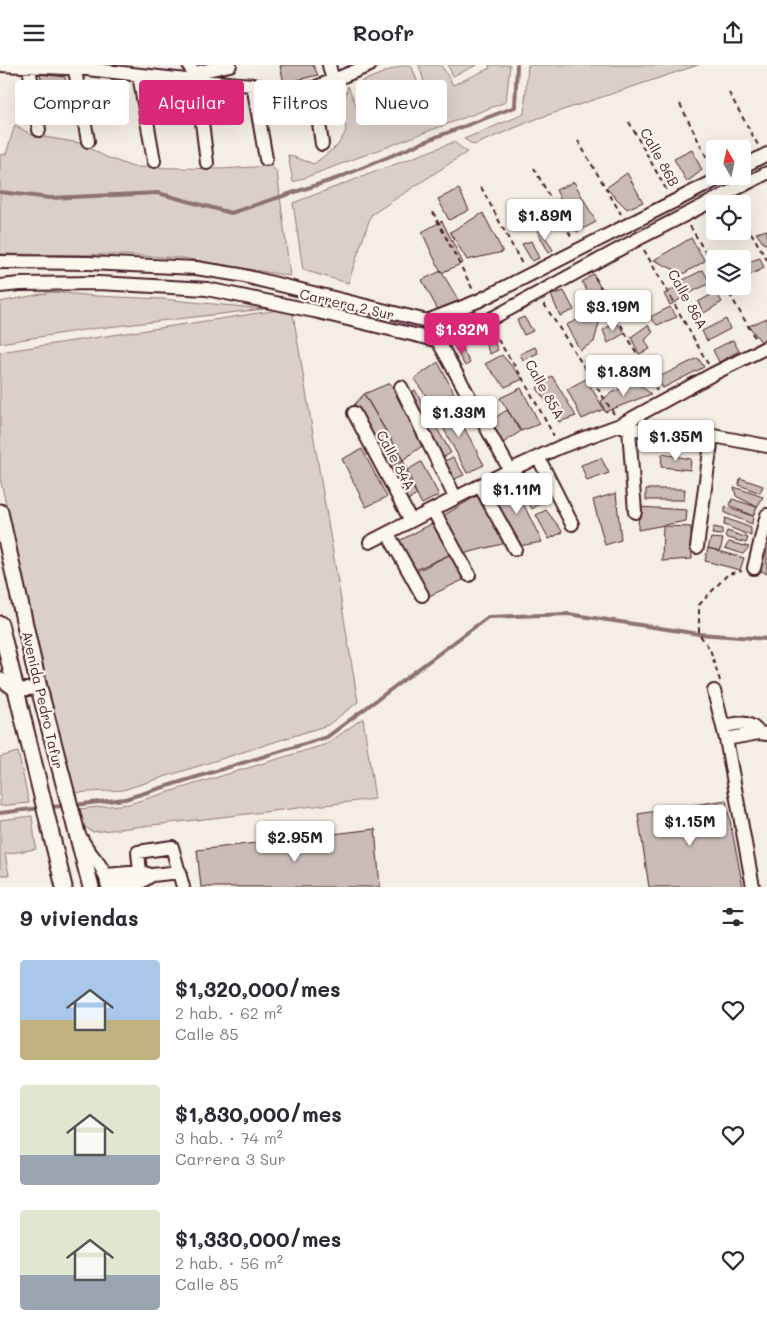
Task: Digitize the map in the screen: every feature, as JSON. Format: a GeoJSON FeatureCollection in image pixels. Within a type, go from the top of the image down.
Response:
{"type":"FeatureCollection","features":[{"type":"Feature","properties":{"kind":"main road","name":"Avenida Pedro Tafur"},"geometry":{"type":"LineString","coordinates":[[0,512],[39,688],[91,887]]}},
{"type":"Feature","properties":{"kind":"main road","name":"Avenida Pedro Tafur"},"geometry":{"type":"LineString","coordinates":[[0,624],[64,887]]}},
{"type":"Feature","properties":{"kind":"street"},"geometry":{"type":"LineString","coordinates":[[0,65],[83,67],[140,75],[193,73],[230,65]]}},
{"type":"Feature","properties":{"kind":"street"},"geometry":{"type":"LineString","coordinates":[[329,65],[333,80]]}},
{"type":"Feature","properties":{"kind":"street"},"geometry":{"type":"LineString","coordinates":[[335,80],[370,65]]}},
{"type":"Feature","properties":{"kind":"street"},"geometry":{"type":"LineString","coordinates":[[29,67],[39,129]]}},
{"type":"Feature","properties":{"kind":"street"},"geometry":{"type":"LineString","coordinates":[[83,67],[88,141]]}},
{"type":"Feature","properties":{"kind":"street"},"geometry":{"type":"LineString","coordinates":[[193,73],[253,85],[266,159]]}},
{"type":"Feature","properties":{"kind":"street"},"geometry":{"type":"LineString","coordinates":[[193,73],[208,163]]}},
{"type":"Feature","properties":{"kind":"street"},"geometry":{"type":"LineString","coordinates":[[140,75],[154,161]]}},
{"type":"Feature","properties":{"kind":"street"},"geometry":{"type":"LineString","coordinates":[[319,125],[322,144]]}},
{"type":"Feature","properties":{"kind":"street"},"geometry":{"type":"LineString","coordinates":[[751,162],[766,155]]}},
{"type":"Feature","properties":{"kind":"street"},"geometry":{"type":"LineString","coordinates":[[725,195],[767,173]]}},
{"type":"Feature","properties":{"kind":"street"},"geometry":{"type":"LineString","coordinates":[[510,470],[440,341],[427,321],[478,301],[707,185]]}},
{"type":"Feature","properties":{"kind":"street"},"geometry":{"type":"LineString","coordinates":[[703,187],[707,195]]}},
{"type":"Feature","properties":{"kind":"street"},"geometry":{"type":"LineString","coordinates":[[440,341],[487,321],[706,204]]}},
{"type":"Feature","properties":{"kind":"street","name":"Carrera 2 Sur"},"geometry":{"type":"LineString","coordinates":[[0,262],[196,268],[240,275],[427,321]]}},
{"type":"Feature","properties":{"kind":"street","name":"Carrera 2 Sur"},"geometry":{"type":"LineString","coordinates":[[0,286],[99,283],[207,289],[314,311],[440,341]]}},
{"type":"Feature","properties":{"kind":"street"},"geometry":{"type":"LineString","coordinates":[[370,542],[455,497],[560,447],[625,427],[662,401],[764,349]]}},
{"type":"Feature","properties":{"kind":"street"},"geometry":{"type":"LineString","coordinates":[[400,387],[455,497]]}},
{"type":"Feature","properties":{"kind":"street","name":"Calle 84A"},"geometry":{"type":"LineString","coordinates":[[354,413],[411,521]]}},
{"type":"Feature","properties":{"kind":"street"},"geometry":{"type":"LineString","coordinates":[[625,427],[687,431],[767,447]]}},
{"type":"Feature","properties":{"kind":"street"},"geometry":{"type":"LineString","coordinates":[[625,427],[634,511]]}},
{"type":"Feature","properties":{"kind":"street"},"geometry":{"type":"LineString","coordinates":[[697,547],[712,436]]}},
{"type":"Feature","properties":{"kind":"street"},"geometry":{"type":"LineString","coordinates":[[538,457],[572,524]]}},
{"type":"Feature","properties":{"kind":"street"},"geometry":{"type":"LineString","coordinates":[[480,486],[515,549]]}},
{"type":"Feature","properties":{"kind":"street"},"geometry":{"type":"LineString","coordinates":[[432,510],[469,575]]}},
{"type":"Feature","properties":{"kind":"street"},"geometry":{"type":"LineString","coordinates":[[754,568],[767,515]]}},
{"type":"Feature","properties":{"kind":"street"},"geometry":{"type":"LineString","coordinates":[[388,533],[422,595]]}},
{"type":"Feature","properties":{"kind":"street"},"geometry":{"type":"LineString","coordinates":[[0,679],[15,690],[39,688]]}},
{"type":"Feature","properties":{"kind":"street"},"geometry":{"type":"LineString","coordinates":[[717,688],[753,887]]}},
{"type":"Feature","properties":{"kind":"street"},"geometry":{"type":"LineString","coordinates":[[724,732],[748,723],[763,733]]}},
{"type":"Feature","properties":{"kind":"street"},"geometry":{"type":"LineString","coordinates":[[74,825],[84,846],[102,866],[108,883],[139,880],[180,872]]}},
{"type":"Feature","properties":{"kind":"street"},"geometry":{"type":"LineString","coordinates":[[139,880],[138,852],[172,847],[183,887]]}},
{"type":"Feature","properties":{"kind":"path"},"geometry":{"type":"LineString","coordinates":[[729,93],[766,155]]}},
{"type":"Feature","properties":{"kind":"path"},"geometry":{"type":"LineString","coordinates":[[680,104],[706,157]]}},
{"type":"Feature","properties":{"kind":"path","name":"Calle 86B"},"geometry":{"type":"LineString","coordinates":[[629,122],[673,201]]}},
{"type":"Feature","properties":{"kind":"path"},"geometry":{"type":"LineString","coordinates":[[578,141],[627,225]]}},
{"type":"Feature","properties":{"kind":"path"},"geometry":{"type":"LineString","coordinates":[[534,168],[578,249]]}},
{"type":"Feature","properties":{"kind":"path"},"geometry":{"type":"LineString","coordinates":[[481,187],[527,275]]}},
{"type":"Feature","properties":{"kind":"path"},"geometry":{"type":"LineString","coordinates":[[433,212],[478,301]]}},
{"type":"Feature","properties":{"kind":"path"},"geometry":{"type":"LineString","coordinates":[[684,215],[706,253]]}},
{"type":"Feature","properties":{"kind":"path"},"geometry":{"type":"LineString","coordinates":[[751,232],[767,260]]}},
{"type":"Feature","properties":{"kind":"path","name":"Calle 86A"},"geometry":{"type":"LineString","coordinates":[[638,239],[713,374]]}},
{"type":"Feature","properties":{"kind":"path"},"geometry":{"type":"LineString","coordinates":[[589,266],[662,401]]}},
{"type":"Feature","properties":{"kind":"path"},"geometry":{"type":"LineString","coordinates":[[538,293],[625,427]]}},
{"type":"Feature","properties":{"kind":"path"},"geometry":{"type":"LineString","coordinates":[[731,295],[764,349]]}},
{"type":"Feature","properties":{"kind":"path","name":"Calle 85A"},"geometry":{"type":"LineString","coordinates":[[487,321],[523,379],[560,447]]}},
{"type":"Feature","properties":{"kind":"path"},"geometry":{"type":"LineString","coordinates":[[717,688],[710,649],[699,634],[699,605],[728,573],[754,568]]}},
{"type":"Feature","properties":{"kind":"shaded area"},"geometry":{"type":"Polygon","coordinates":[[[403,65],[411,65],[417,80],[365,80],[403,65]]]}},
{"type":"Feature","properties":{"kind":"shaded area"},"geometry":{"type":"Polygon","coordinates":[[[419,65],[441,65],[453,85],[490,68],[489,65],[510,65],[506,102],[447,124],[447,80],[424,80],[419,65]]]}},
{"type":"Feature","properties":{"kind":"shaded area"},"geometry":{"type":"Polygon","coordinates":[[[448,65],[477,65],[453,76],[448,65]]]}},
{"type":"Feature","properties":{"kind":"shaded area"},"geometry":{"type":"Polygon","coordinates":[[[528,65],[698,65],[536,119],[474,145],[464,139],[524,114],[528,65]]]}},
{"type":"Feature","properties":{"kind":"shaded area"},"geometry":{"type":"Polygon","coordinates":[[[348,86],[356,105],[356,125],[445,125],[293,182],[288,155],[314,164],[338,145],[346,131],[346,93],[348,86]]]}},
{"type":"Feature","properties":{"kind":"shaded area"},"geometry":{"type":"Polygon","coordinates":[[[15,125],[32,135],[80,143],[106,157],[133,167],[221,169],[271,166],[277,172],[290,276],[183,258],[120,255],[0,254],[0,155],[6,154],[15,125]]]}},
{"type":"Feature","properties":{"kind":"shaded area"},"geometry":{"type":"Polygon","coordinates":[[[454,142],[467,152],[371,215],[348,283],[303,270],[293,203],[454,142]]]}},
{"type":"Feature","properties":{"kind":"shaded area"},"geometry":{"type":"Polygon","coordinates":[[[51,292],[162,299],[264,309],[90,329],[0,343],[0,302],[51,292]]]}},
{"type":"Feature","properties":{"kind":"shaded area"},"geometry":{"type":"Polygon","coordinates":[[[292,308],[358,702],[328,725],[123,790],[73,793],[0,478],[0,352],[292,308]]]}},
{"type":"Feature","properties":{"kind":"shaded area"},"geometry":{"type":"Polygon","coordinates":[[[363,718],[375,799],[93,832],[83,826],[79,809],[129,804],[327,744],[363,718]]]}},
{"type":"Feature","properties":{"kind":"shaded area"},"geometry":{"type":"Polygon","coordinates":[[[18,752],[29,803],[0,806],[0,757],[18,752]]]}},
{"type":"Feature","properties":{"kind":"shaded area"},"geometry":{"type":"Polygon","coordinates":[[[32,816],[36,849],[5,854],[9,875],[0,875],[0,820],[32,816]]]}},
{"type":"Feature","properties":{"kind":"building"},"geometry":{"type":"Polygon","coordinates":[[[313,65],[318,75],[297,80],[283,80],[280,66],[313,65]]]}},
{"type":"Feature","properties":{"kind":"building"},"geometry":{"type":"Polygon","coordinates":[[[40,74],[65,77],[65,80],[41,80],[40,74]]]}},
{"type":"Feature","properties":{"kind":"building"},"geometry":{"type":"Polygon","coordinates":[[[692,150],[702,170],[687,182],[674,159],[692,150]]]}},
{"type":"Feature","properties":{"kind":"building"},"geometry":{"type":"Polygon","coordinates":[[[627,173],[643,202],[627,209],[606,188],[627,173]]]}},
{"type":"Feature","properties":{"kind":"building"},"geometry":{"type":"Polygon","coordinates":[[[574,182],[596,222],[577,232],[556,190],[574,182]]]}},
{"type":"Feature","properties":{"kind":"building"},"geometry":{"type":"Polygon","coordinates":[[[459,189],[469,210],[449,220],[438,199],[459,189]]]}},
{"type":"Feature","properties":{"kind":"building"},"geometry":{"type":"Polygon","coordinates":[[[483,213],[503,252],[467,260],[450,232],[483,213]]]}},
{"type":"Feature","properties":{"kind":"building"},"geometry":{"type":"Polygon","coordinates":[[[442,221],[463,263],[441,273],[422,232],[442,221]]]}},
{"type":"Feature","properties":{"kind":"building"},"geometry":{"type":"Polygon","coordinates":[[[541,230],[553,250],[549,253],[537,231],[541,230]]]}},
{"type":"Feature","properties":{"kind":"building"},"geometry":{"type":"Polygon","coordinates":[[[767,230],[767,243],[764,244],[756,233],[767,230]]]}},
{"type":"Feature","properties":{"kind":"building"},"geometry":{"type":"Polygon","coordinates":[[[691,238],[705,261],[683,274],[654,260],[691,238]]]}},
{"type":"Feature","properties":{"kind":"building"},"geometry":{"type":"Polygon","coordinates":[[[531,241],[539,258],[532,261],[522,244],[531,241]]]}},
{"type":"Feature","properties":{"kind":"building"},"geometry":{"type":"Polygon","coordinates":[[[760,258],[764,268],[751,274],[751,261],[760,258]]]}},
{"type":"Feature","properties":{"kind":"building"},"geometry":{"type":"Polygon","coordinates":[[[703,270],[706,276],[706,285],[688,294],[681,281],[703,270]]]}},
{"type":"Feature","properties":{"kind":"building"},"geometry":{"type":"Polygon","coordinates":[[[441,271],[459,301],[438,310],[422,280],[441,271]]]}},
{"type":"Feature","properties":{"kind":"building"},"geometry":{"type":"Polygon","coordinates":[[[593,274],[604,294],[592,299],[582,282],[593,274]]]}},
{"type":"Feature","properties":{"kind":"building"},"geometry":{"type":"Polygon","coordinates":[[[679,286],[686,296],[670,305],[664,294],[679,286]]]}},
{"type":"Feature","properties":{"kind":"building"},"geometry":{"type":"Polygon","coordinates":[[[564,291],[574,310],[560,316],[551,295],[564,291]]]}},
{"type":"Feature","properties":{"kind":"building"},"geometry":{"type":"Polygon","coordinates":[[[711,295],[718,295],[722,302],[704,313],[698,302],[711,295]]]}},
{"type":"Feature","properties":{"kind":"building"},"geometry":{"type":"Polygon","coordinates":[[[670,307],[677,317],[657,325],[650,317],[670,307]]]}},
{"type":"Feature","properties":{"kind":"building"},"geometry":{"type":"Polygon","coordinates":[[[603,308],[594,342],[580,350],[566,325],[603,308]]]}},
{"type":"Feature","properties":{"kind":"building"},"geometry":{"type":"Polygon","coordinates":[[[524,317],[533,331],[524,335],[517,320],[524,317]]]}},
{"type":"Feature","properties":{"kind":"building"},"geometry":{"type":"Polygon","coordinates":[[[767,318],[767,338],[761,342],[749,326],[767,318]]]}},
{"type":"Feature","properties":{"kind":"building"},"geometry":{"type":"Polygon","coordinates":[[[726,319],[730,329],[707,341],[702,331],[726,319]]]}},
{"type":"Feature","properties":{"kind":"building"},"geometry":{"type":"Polygon","coordinates":[[[616,322],[625,333],[608,343],[603,330],[616,322]]]}},
{"type":"Feature","properties":{"kind":"building"},"geometry":{"type":"Polygon","coordinates":[[[648,325],[653,332],[645,340],[650,349],[639,354],[631,337],[648,325]]]}},
{"type":"Feature","properties":{"kind":"building"},"geometry":{"type":"Polygon","coordinates":[[[488,331],[498,350],[490,354],[480,333],[488,331]]]}},
{"type":"Feature","properties":{"kind":"building"},"geometry":{"type":"Polygon","coordinates":[[[733,340],[739,351],[719,362],[713,350],[733,340]]]}},
{"type":"Feature","properties":{"kind":"building"},"geometry":{"type":"Polygon","coordinates":[[[459,343],[470,363],[465,366],[454,346],[459,343]]]}},
{"type":"Feature","properties":{"kind":"building"},"geometry":{"type":"Polygon","coordinates":[[[535,347],[538,353],[523,360],[520,354],[535,347]]]}},
{"type":"Feature","properties":{"kind":"building"},"geometry":{"type":"Polygon","coordinates":[[[502,355],[523,379],[505,387],[485,364],[502,355]]]}},
{"type":"Feature","properties":{"kind":"building"},"geometry":{"type":"Polygon","coordinates":[[[698,358],[704,367],[663,388],[657,378],[698,358]]]}},
{"type":"Feature","properties":{"kind":"building"},"geometry":{"type":"Polygon","coordinates":[[[438,362],[454,393],[431,403],[414,379],[438,362]]]}},
{"type":"Feature","properties":{"kind":"building"},"geometry":{"type":"Polygon","coordinates":[[[552,376],[576,416],[559,422],[537,388],[552,376]]]}},
{"type":"Feature","properties":{"kind":"building"},"geometry":{"type":"Polygon","coordinates":[[[586,379],[604,409],[582,419],[567,389],[586,379]]]}},
{"type":"Feature","properties":{"kind":"building"},"geometry":{"type":"Polygon","coordinates":[[[636,382],[651,394],[605,412],[601,401],[611,393],[636,382]]]}},
{"type":"Feature","properties":{"kind":"building"},"geometry":{"type":"Polygon","coordinates":[[[390,383],[422,446],[403,460],[364,394],[390,383]]]}},
{"type":"Feature","properties":{"kind":"building"},"geometry":{"type":"Polygon","coordinates":[[[521,388],[540,424],[521,431],[500,398],[521,388]]]}},
{"type":"Feature","properties":{"kind":"building"},"geometry":{"type":"Polygon","coordinates":[[[415,390],[451,453],[442,458],[407,394],[415,390]]]}},
{"type":"Feature","properties":{"kind":"building"},"geometry":{"type":"Polygon","coordinates":[[[364,394],[403,460],[390,467],[354,405],[364,394]]]}},
{"type":"Feature","properties":{"kind":"building"},"geometry":{"type":"Polygon","coordinates":[[[451,403],[484,465],[467,473],[435,412],[451,403]]]}},
{"type":"Feature","properties":{"kind":"building"},"geometry":{"type":"Polygon","coordinates":[[[507,410],[521,431],[503,443],[488,422],[507,410]]]}},
{"type":"Feature","properties":{"kind":"building"},"geometry":{"type":"Polygon","coordinates":[[[362,449],[387,497],[366,507],[342,459],[362,449]]]}},
{"type":"Feature","properties":{"kind":"building"},"geometry":{"type":"Polygon","coordinates":[[[662,454],[691,459],[690,470],[661,467],[662,454]]]}},
{"type":"Feature","properties":{"kind":"building"},"geometry":{"type":"Polygon","coordinates":[[[453,457],[464,475],[452,480],[448,473],[450,470],[443,462],[453,457]]]}},
{"type":"Feature","properties":{"kind":"building"},"geometry":{"type":"Polygon","coordinates":[[[601,458],[609,473],[587,481],[581,465],[601,458]]]}},
{"type":"Feature","properties":{"kind":"building"},"geometry":{"type":"Polygon","coordinates":[[[403,460],[417,495],[406,501],[391,473],[403,460]]]}},
{"type":"Feature","properties":{"kind":"building"},"geometry":{"type":"Polygon","coordinates":[[[421,462],[439,495],[422,504],[404,472],[421,462]]]}},
{"type":"Feature","properties":{"kind":"building"},"geometry":{"type":"Polygon","coordinates":[[[740,478],[763,486],[760,493],[739,485],[740,478]]]}},
{"type":"Feature","properties":{"kind":"building"},"geometry":{"type":"Polygon","coordinates":[[[512,481],[542,542],[519,546],[493,492],[512,481]]]}},
{"type":"Feature","properties":{"kind":"building"},"geometry":{"type":"Polygon","coordinates":[[[535,482],[543,502],[532,509],[520,488],[535,482]]]}},
{"type":"Feature","properties":{"kind":"building"},"geometry":{"type":"Polygon","coordinates":[[[734,487],[763,497],[757,507],[736,496],[734,487]]]}},
{"type":"Feature","properties":{"kind":"building"},"geometry":{"type":"Polygon","coordinates":[[[646,489],[685,489],[684,500],[646,500],[646,489]]]}},
{"type":"Feature","properties":{"kind":"building"},"geometry":{"type":"Polygon","coordinates":[[[616,493],[621,540],[605,545],[593,500],[616,493]]]}},
{"type":"Feature","properties":{"kind":"building"},"geometry":{"type":"Polygon","coordinates":[[[480,494],[506,543],[462,554],[441,517],[480,494]]]}},
{"type":"Feature","properties":{"kind":"building"},"geometry":{"type":"Polygon","coordinates":[[[732,499],[757,507],[753,516],[730,506],[732,499]]]}},
{"type":"Feature","properties":{"kind":"building"},"geometry":{"type":"Polygon","coordinates":[[[639,507],[687,510],[686,521],[638,530],[639,507]]]}},
{"type":"Feature","properties":{"kind":"building"},"geometry":{"type":"Polygon","coordinates":[[[725,507],[753,516],[752,524],[725,513],[725,507]]]}},
{"type":"Feature","properties":{"kind":"building"},"geometry":{"type":"Polygon","coordinates":[[[546,510],[563,532],[549,539],[536,515],[546,510]]]}},
{"type":"Feature","properties":{"kind":"building"},"geometry":{"type":"Polygon","coordinates":[[[725,518],[751,528],[751,536],[724,525],[725,518]]]}},
{"type":"Feature","properties":{"kind":"building"},"geometry":{"type":"Polygon","coordinates":[[[435,522],[453,553],[413,571],[397,542],[435,522]]]}},
{"type":"Feature","properties":{"kind":"building"},"geometry":{"type":"Polygon","coordinates":[[[663,526],[691,527],[692,559],[662,561],[663,526]]]}},
{"type":"Feature","properties":{"kind":"building"},"geometry":{"type":"Polygon","coordinates":[[[714,527],[722,529],[722,535],[712,534],[714,527]]]}},
{"type":"Feature","properties":{"kind":"building"},"geometry":{"type":"Polygon","coordinates":[[[727,531],[748,538],[746,543],[725,537],[727,531]]]}},
{"type":"Feature","properties":{"kind":"building"},"geometry":{"type":"Polygon","coordinates":[[[711,538],[723,539],[720,551],[708,548],[711,538]]]}},
{"type":"Feature","properties":{"kind":"building"},"geometry":{"type":"Polygon","coordinates":[[[729,542],[749,547],[743,554],[725,548],[729,542]]]}},
{"type":"Feature","properties":{"kind":"building"},"geometry":{"type":"Polygon","coordinates":[[[765,545],[767,545],[767,574],[760,570],[765,545]]]}},
{"type":"Feature","properties":{"kind":"building"},"geometry":{"type":"Polygon","coordinates":[[[708,548],[744,558],[740,570],[705,561],[708,548]]]}},
{"type":"Feature","properties":{"kind":"building"},"geometry":{"type":"Polygon","coordinates":[[[453,553],[463,580],[427,597],[413,573],[453,553]]]}},
{"type":"Feature","properties":{"kind":"building"},"geometry":{"type":"Polygon","coordinates":[[[726,800],[743,887],[649,887],[638,814],[726,800]]]}},
{"type":"Feature","properties":{"kind":"building"},"geometry":{"type":"Polygon","coordinates":[[[375,829],[380,887],[201,887],[197,850],[375,829]]]}},
{"type":"Feature","properties":{"kind":"waterway"},"geometry":{"type":"LineString","coordinates":[[0,192],[50,198],[158,193],[231,213],[338,178],[436,137],[515,107],[517,65]]}},
{"type":"Feature","properties":{"kind":"waterway"},"geometry":{"type":"LineString","coordinates":[[74,805],[125,799],[327,737],[488,617],[568,614],[699,634],[767,639]]}},
{"type":"Feature","properties":{"kind":"waterway"},"geometry":{"type":"LineString","coordinates":[[49,807],[65,806]]}},
{"type":"Feature","properties":{"kind":"waterway"},"geometry":{"type":"LineString","coordinates":[[0,813],[40,808]]}}]}
